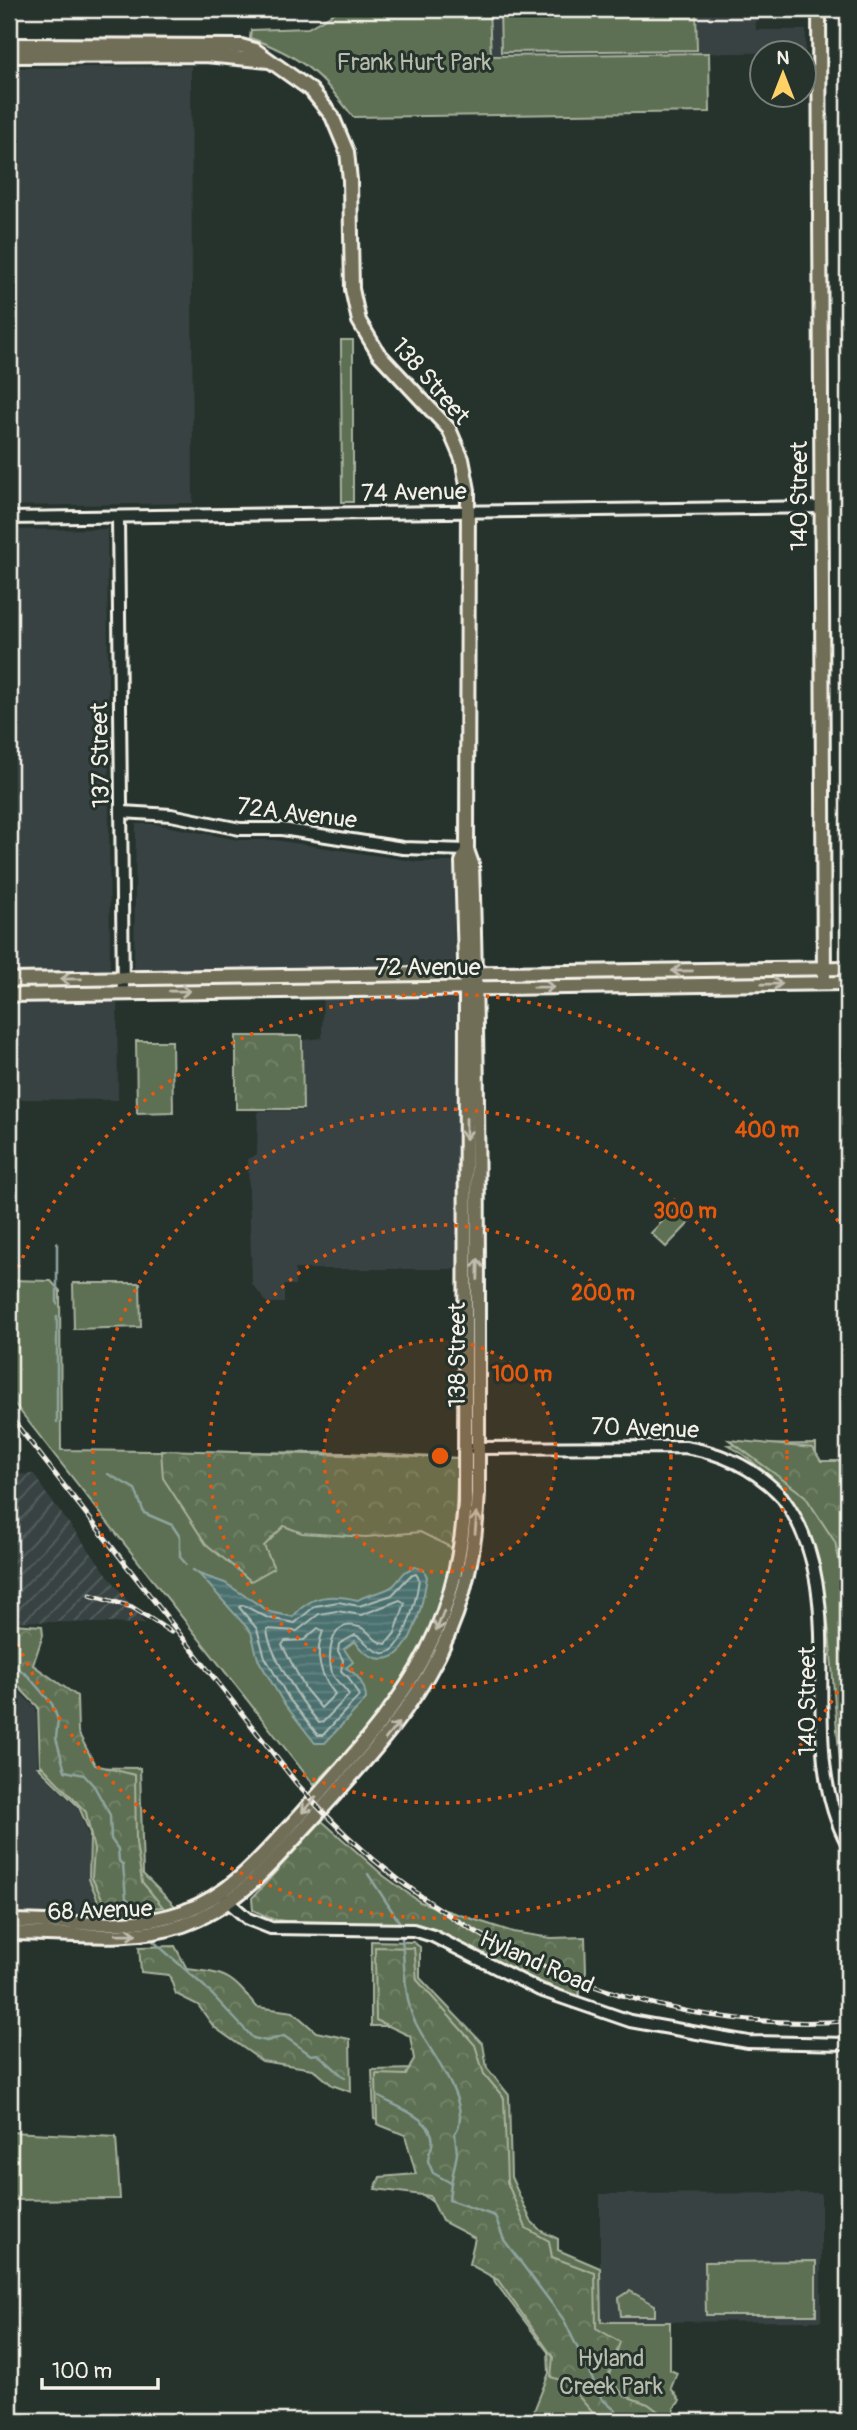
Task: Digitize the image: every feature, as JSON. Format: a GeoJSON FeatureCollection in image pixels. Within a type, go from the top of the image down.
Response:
{"type":"FeatureCollection","features":[{"type":"Feature","properties":{"kind":"main road","name":"140 Street"},"geometry":{"type":"LineString","coordinates":[[819,9],[824,983]]}},
{"type":"Feature","properties":{"kind":"main road"},"geometry":{"type":"LineString","coordinates":[[9,45],[225,44]]}},
{"type":"Feature","properties":{"kind":"main road"},"geometry":{"type":"LineString","coordinates":[[136,56],[152,50],[215,50],[225,44]]}},
{"type":"Feature","properties":{"kind":"main road","name":"138 Street"},"geometry":{"type":"LineString","coordinates":[[225,44],[249,47],[311,90],[332,116],[350,171],[352,289],[359,321],[378,353],[449,429],[462,458],[468,513],[467,850],[462,862],[471,981],[471,1448],[456,1568],[439,1626],[417,1670],[367,1741],[225,1899]]}},
{"type":"Feature","properties":{"kind":"main road"},"geometry":{"type":"LineString","coordinates":[[9,56],[205,55],[268,61]]}},
{"type":"Feature","properties":{"kind":"main road","name":"72 Avenue"},"geometry":{"type":"LineString","coordinates":[[471,981],[848,968]]}},
{"type":"Feature","properties":{"kind":"main road","name":"72 Avenue"},"geometry":{"type":"LineString","coordinates":[[9,980],[123,985],[471,981],[848,983]]}},
{"type":"Feature","properties":{"kind":"main road","name":"72 Avenue"},"geometry":{"type":"LineString","coordinates":[[9,995],[123,985]]}},
{"type":"Feature","properties":{"kind":"main road","name":"68 Avenue"},"geometry":{"type":"LineString","coordinates":[[9,1921],[157,1919],[225,1899]]}},
{"type":"Feature","properties":{"kind":"main road","name":"68 Avenue"},"geometry":{"type":"LineString","coordinates":[[9,1933],[155,1931],[182,1925],[225,1899]]}},
{"type":"Feature","properties":{"kind":"main road"},"geometry":{"type":"LineString","coordinates":[[32,1933],[54,1928],[90,1927],[97,1921]]}},
{"type":"Feature","properties":{"kind":"street","name":"74 Avenue"},"geometry":{"type":"LineString","coordinates":[[9,519],[820,507]]}},
{"type":"Feature","properties":{"kind":"street","name":"137 Street"},"geometry":{"type":"LineString","coordinates":[[118,517],[123,985]]}},
{"type":"Feature","properties":{"kind":"street","name":"72A Avenue"},"geometry":{"type":"LineString","coordinates":[[122,812],[171,815],[240,828],[282,829],[404,848],[467,850]]}},
{"type":"Feature","properties":{"kind":"street","name":"70 Avenue"},"geometry":{"type":"LineString","coordinates":[[471,1448],[659,1446],[685,1447],[719,1454],[739,1464],[776,1490],[804,1524],[818,1555]]}},
{"type":"Feature","properties":{"kind":"street","name":"140 Street"},"geometry":{"type":"LineString","coordinates":[[818,1555],[827,1610],[830,1790],[835,1815],[848,1845]]}},
{"type":"Feature","properties":{"kind":"street","name":"Hyland Road"},"geometry":{"type":"LineString","coordinates":[[225,1899],[248,1919],[271,1928],[423,1932],[540,1990],[607,2014],[660,2028],[748,2042],[848,2044]]}},
{"type":"Feature","properties":{"kind":"shaded area"},"geometry":{"type":"Polygon","coordinates":[[[489,9],[755,9],[756,30],[806,30],[806,38],[748,38],[748,53],[490,56],[489,9]]]}},
{"type":"Feature","properties":{"kind":"shaded area"},"geometry":{"type":"Polygon","coordinates":[[[191,66],[193,503],[9,506],[9,68],[191,66]]]}},
{"type":"Feature","properties":{"kind":"shaded area"},"geometry":{"type":"Polygon","coordinates":[[[107,529],[110,971],[9,972],[9,530],[107,529]]]}},
{"type":"Feature","properties":{"kind":"shaded area"},"geometry":{"type":"Polygon","coordinates":[[[136,824],[154,824],[238,840],[274,840],[418,862],[453,862],[455,964],[452,968],[134,970],[136,824]]]}},
{"type":"Feature","properties":{"kind":"shaded area"},"geometry":{"type":"Polygon","coordinates":[[[462,989],[466,1269],[295,1269],[295,1285],[284,1285],[284,1303],[267,1303],[252,1284],[248,1159],[257,1154],[258,1111],[303,1111],[304,1040],[322,1038],[323,992],[462,989]]]}},
{"type":"Feature","properties":{"kind":"shaded area"},"geometry":{"type":"Polygon","coordinates":[[[117,996],[118,1100],[15,1099],[17,1174],[9,1174],[9,998],[117,996]]]}},
{"type":"Feature","properties":{"kind":"shaded area"},"geometry":{"type":"Polygon","coordinates":[[[34,1474],[145,1624],[9,1621],[9,1475],[34,1474]]]}},
{"type":"Feature","properties":{"kind":"shaded area"},"geometry":{"type":"Polygon","coordinates":[[[9,1683],[36,1708],[38,1769],[78,1809],[88,1835],[88,1879],[102,1920],[9,1920],[9,1683]]]}},
{"type":"Feature","properties":{"kind":"shaded area"},"geometry":{"type":"Polygon","coordinates":[[[821,2193],[821,2321],[600,2322],[600,2194],[821,2193]]]}},
{"type":"Feature","properties":{"kind":"green space","name":"Frank Hurt Park"},"geometry":{"type":"Polygon","coordinates":[[[341,9],[489,9],[491,56],[709,53],[710,112],[353,117],[331,89],[309,68],[283,52],[250,38],[251,30],[308,28],[341,9]]]}},
{"type":"Feature","properties":{"kind":"green space"},"geometry":{"type":"Polygon","coordinates":[[[500,9],[696,9],[697,50],[501,52],[500,9]]]}},
{"type":"Feature","properties":{"kind":"green space"},"geometry":{"type":"Polygon","coordinates":[[[341,340],[353,340],[353,502],[342,502],[341,340]]]}},
{"type":"Feature","properties":{"kind":"green space"},"geometry":{"type":"Polygon","coordinates":[[[236,1036],[302,1036],[303,1109],[236,1109],[236,1036]]]}},
{"type":"Feature","properties":{"kind":"green space"},"geometry":{"type":"Polygon","coordinates":[[[136,1041],[172,1041],[173,1112],[137,1113],[136,1041]]]}},
{"type":"Feature","properties":{"kind":"green space"},"geometry":{"type":"Polygon","coordinates":[[[679,1204],[694,1218],[666,1247],[651,1233],[679,1204]]]}},
{"type":"Feature","properties":{"kind":"green space"},"geometry":{"type":"Polygon","coordinates":[[[9,1280],[51,1281],[60,1291],[61,1450],[344,1453],[458,1458],[455,1526],[450,1559],[433,1622],[420,1652],[383,1710],[314,1785],[9,1397],[9,1280]]]}},
{"type":"Feature","properties":{"kind":"green space"},"geometry":{"type":"Polygon","coordinates":[[[73,1283],[140,1283],[141,1327],[74,1329],[73,1283]]]}},
{"type":"Feature","properties":{"kind":"green space"},"geometry":{"type":"Polygon","coordinates":[[[729,1440],[813,1448],[821,1461],[848,1461],[848,1706],[845,1585],[835,1542],[805,1496],[729,1440]]]}},
{"type":"Feature","properties":{"kind":"green space"},"geometry":{"type":"Polygon","coordinates":[[[816,1444],[816,1465],[848,1465],[848,1805],[840,1754],[825,1603],[815,1557],[797,1514],[769,1477],[728,1445],[816,1444]]]}},
{"type":"Feature","properties":{"kind":"green space"},"geometry":{"type":"Polygon","coordinates":[[[161,1450],[458,1458],[454,1549],[420,1532],[366,1537],[302,1533],[284,1526],[264,1546],[274,1568],[251,1581],[206,1544],[163,1478],[161,1450]]]}},
{"type":"Feature","properties":{"kind":"green space"},"geometry":{"type":"Polygon","coordinates":[[[9,1619],[12,1624],[42,1626],[43,1635],[33,1665],[77,1696],[78,1732],[95,1765],[135,1775],[136,1843],[142,1882],[163,1907],[108,1910],[92,1878],[94,1850],[86,1812],[40,1764],[38,1707],[9,1677],[9,1619]]]}},
{"type":"Feature","properties":{"kind":"green space"},"geometry":{"type":"Polygon","coordinates":[[[38,1767],[140,1768],[143,1874],[179,1910],[160,1917],[105,1918],[89,1879],[90,1833],[79,1807],[38,1767]]]}},
{"type":"Feature","properties":{"kind":"green space"},"geometry":{"type":"Polygon","coordinates":[[[322,1821],[384,1876],[420,1902],[513,1932],[551,1938],[585,1937],[586,1972],[578,1997],[529,1977],[435,1930],[415,1925],[285,1921],[272,1919],[253,1910],[252,1898],[322,1821]]]}},
{"type":"Feature","properties":{"kind":"green space","name":"Hyland Creek Park"},"geometry":{"type":"Polygon","coordinates":[[[371,1941],[413,1942],[420,1947],[420,1978],[483,2044],[487,2068],[509,2095],[511,2177],[531,2221],[541,2231],[558,2239],[558,2250],[600,2268],[601,2322],[670,2322],[670,2370],[677,2373],[671,2388],[680,2401],[674,2408],[674,2417],[681,2421],[530,2421],[549,2373],[548,2352],[495,2282],[480,2237],[419,2192],[418,2135],[374,2119],[372,2070],[417,2069],[416,2026],[371,2026],[371,1941]]]}},
{"type":"Feature","properties":{"kind":"green space"},"geometry":{"type":"Polygon","coordinates":[[[175,1946],[187,1969],[228,1978],[241,1988],[257,2007],[293,2012],[316,2032],[350,2039],[351,2092],[332,2085],[313,2069],[262,2061],[214,2027],[198,2005],[176,1994],[169,1975],[141,1972],[139,1947],[175,1946]]]}},
{"type":"Feature","properties":{"kind":"green space"},"geometry":{"type":"Polygon","coordinates":[[[375,1947],[414,1948],[417,1980],[475,2045],[484,2074],[504,2098],[507,2182],[526,2228],[549,2241],[552,2257],[595,2273],[596,2328],[620,2342],[608,2378],[625,2396],[648,2404],[671,2421],[600,2421],[566,2382],[551,2377],[553,2357],[498,2280],[469,2264],[475,2238],[442,2221],[430,2196],[375,2189],[380,2177],[416,2174],[405,2135],[377,2124],[376,2074],[406,2075],[414,2059],[410,2036],[376,2020],[375,1947]]]}},
{"type":"Feature","properties":{"kind":"green space"},"geometry":{"type":"Polygon","coordinates":[[[9,2132],[116,2137],[120,2199],[9,2200],[9,2132]]]}},
{"type":"Feature","properties":{"kind":"green space"},"geometry":{"type":"Polygon","coordinates":[[[816,2261],[816,2315],[706,2315],[705,2262],[816,2261]]]}},
{"type":"Feature","properties":{"kind":"green space"},"geometry":{"type":"Polygon","coordinates":[[[630,2291],[655,2305],[655,2316],[621,2316],[619,2298],[630,2291]]]}},
{"type":"Feature","properties":{"kind":"water"},"geometry":{"type":"Polygon","coordinates":[[[415,1567],[424,1570],[427,1577],[413,1631],[398,1653],[388,1658],[369,1655],[361,1650],[355,1641],[344,1649],[353,1662],[346,1668],[360,1680],[366,1699],[325,1743],[315,1743],[283,1702],[258,1659],[251,1632],[199,1574],[225,1583],[270,1612],[293,1617],[314,1600],[340,1597],[358,1600],[386,1590],[405,1572],[415,1567]]]}},
{"type":"Feature","properties":{"kind":"waterway"},"geometry":{"type":"LineString","coordinates":[[57,1243],[57,1304]]}},
{"type":"Feature","properties":{"kind":"waterway"},"geometry":{"type":"LineString","coordinates":[[57,1316],[57,1422]]}},
{"type":"Feature","properties":{"kind":"waterway"},"geometry":{"type":"LineString","coordinates":[[108,1474],[135,1489],[144,1513],[172,1525],[180,1537],[180,1557],[186,1564]]}},
{"type":"Feature","properties":{"kind":"waterway"},"geometry":{"type":"LineString","coordinates":[[193,1570],[199,1574]]}},
{"type":"Feature","properties":{"kind":"waterway"},"geometry":{"type":"LineString","coordinates":[[9,1661],[28,1676],[52,1704],[58,1720],[56,1738],[65,1771],[84,1775],[94,1786],[110,1815],[111,1839],[118,1849],[119,1861],[123,1865],[126,1898],[136,1908]]}},
{"type":"Feature","properties":{"kind":"waterway"},"geometry":{"type":"LineString","coordinates":[[368,1874],[400,1923]]}},
{"type":"Feature","properties":{"kind":"waterway"},"geometry":{"type":"LineString","coordinates":[[402,1937],[411,2012],[445,2072],[459,2106],[460,2120],[455,2133],[457,2154],[451,2183]]}},
{"type":"Feature","properties":{"kind":"waterway"},"geometry":{"type":"LineString","coordinates":[[152,1940],[205,1987],[253,2038],[267,2041],[284,2036],[311,2055],[318,2054],[345,2078]]}},
{"type":"Feature","properties":{"kind":"waterway"},"geometry":{"type":"LineString","coordinates":[[379,2097],[414,2115],[428,2128],[432,2136],[428,2161],[433,2173],[451,2183],[449,2200],[495,2216],[504,2240],[564,2320],[602,2399],[628,2421]]}},
{"type":"Feature","properties":{"kind":"railway"},"geometry":{"type":"LineString","coordinates":[[9,1415],[297,1784],[352,1840],[412,1890],[477,1932],[546,1967],[618,1994],[692,2012],[769,2021],[848,2021]]}},
{"type":"Feature","properties":{"kind":"railway"},"geometry":{"type":"LineString","coordinates":[[90,1595],[132,1607],[171,1632]]}}]}
